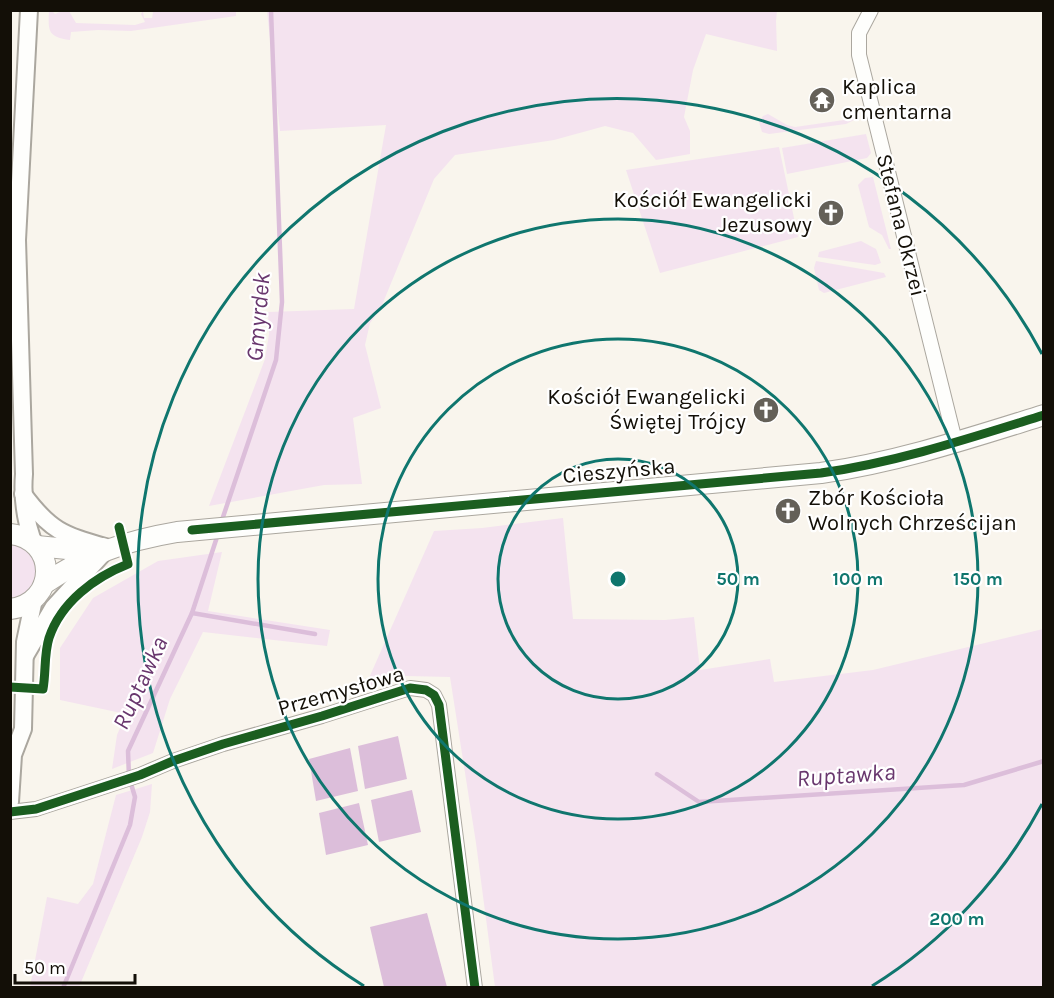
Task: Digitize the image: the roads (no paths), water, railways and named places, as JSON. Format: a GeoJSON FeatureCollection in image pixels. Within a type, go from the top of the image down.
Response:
{"type":"FeatureCollection","features":[{"type":"Feature","properties":{"kind":"main road","name":"Cieszyńska"},"geometry":{"type":"LineString","coordinates":[[10,609],[22,606],[63,571],[108,548],[155,536],[250,524],[821,473],[865,467],[916,454],[1044,415]]}},
{"type":"Feature","properties":{"kind":"main road","name":"Cieszyńska"},"geometry":{"type":"LineString","coordinates":[[10,534],[22,536],[35,544],[67,549],[108,548]]}},
{"type":"Feature","properties":{"kind":"main road"},"geometry":{"type":"LineString","coordinates":[[35,544],[46,564],[39,592]]}},
{"type":"Feature","properties":{"kind":"street"},"geometry":{"type":"LineString","coordinates":[[29,10],[18,240],[24,514],[35,544]]}},
{"type":"Feature","properties":{"kind":"street","name":"Stefana Okrzei"},"geometry":{"type":"LineString","coordinates":[[871,10],[859,33],[859,55],[956,441]]}},
{"type":"Feature","properties":{"kind":"street"},"geometry":{"type":"LineString","coordinates":[[23,493],[37,513],[57,530],[82,541],[108,548],[53,608],[25,656]]}},
{"type":"Feature","properties":{"kind":"street"},"geometry":{"type":"LineString","coordinates":[[10,802],[12,751],[23,729],[27,630],[39,592]]}},
{"type":"Feature","properties":{"kind":"street","name":"Przemysłowa"},"geometry":{"type":"LineString","coordinates":[[10,812],[36,809],[140,775],[222,744],[322,717],[410,688],[426,690],[434,695],[439,705],[475,987]]}},
{"type":"Feature","properties":{"kind":"waterway","name":"Gmyrdek"},"geometry":{"type":"LineString","coordinates":[[221,523],[276,360],[282,302],[271,10]]}},
{"type":"Feature","properties":{"kind":"waterway","name":"Ruptawka"},"geometry":{"type":"LineString","coordinates":[[63,988],[130,825],[135,797],[129,777],[128,751],[192,613],[218,534]]}},
{"type":"Feature","properties":{"kind":"waterway","name":"Ruptawka"},"geometry":{"type":"LineString","coordinates":[[192,613],[315,634]]}},
{"type":"Feature","properties":{"kind":"waterway","name":"Ruptawka"},"geometry":{"type":"LineString","coordinates":[[657,774],[699,802],[964,785],[1044,761]]}},
{"type":"Feature","properties":{"kind":"place","name":"Kaplica cmentarna"},"geometry":{"type":"Point","coordinates":[822,100]}},
{"type":"Feature","properties":{"kind":"place","name":"Kościół Ewangelicki Jezusowy"},"geometry":{"type":"Point","coordinates":[831,213]}},
{"type":"Feature","properties":{"kind":"place","name":"Kościół Ewangelicki Świętej Trójcy"},"geometry":{"type":"Point","coordinates":[766,410]}},
{"type":"Feature","properties":{"kind":"place","name":"Zbór Kościoła Wolnych Chrześcijan"},"geometry":{"type":"Point","coordinates":[788,511]}}]}
